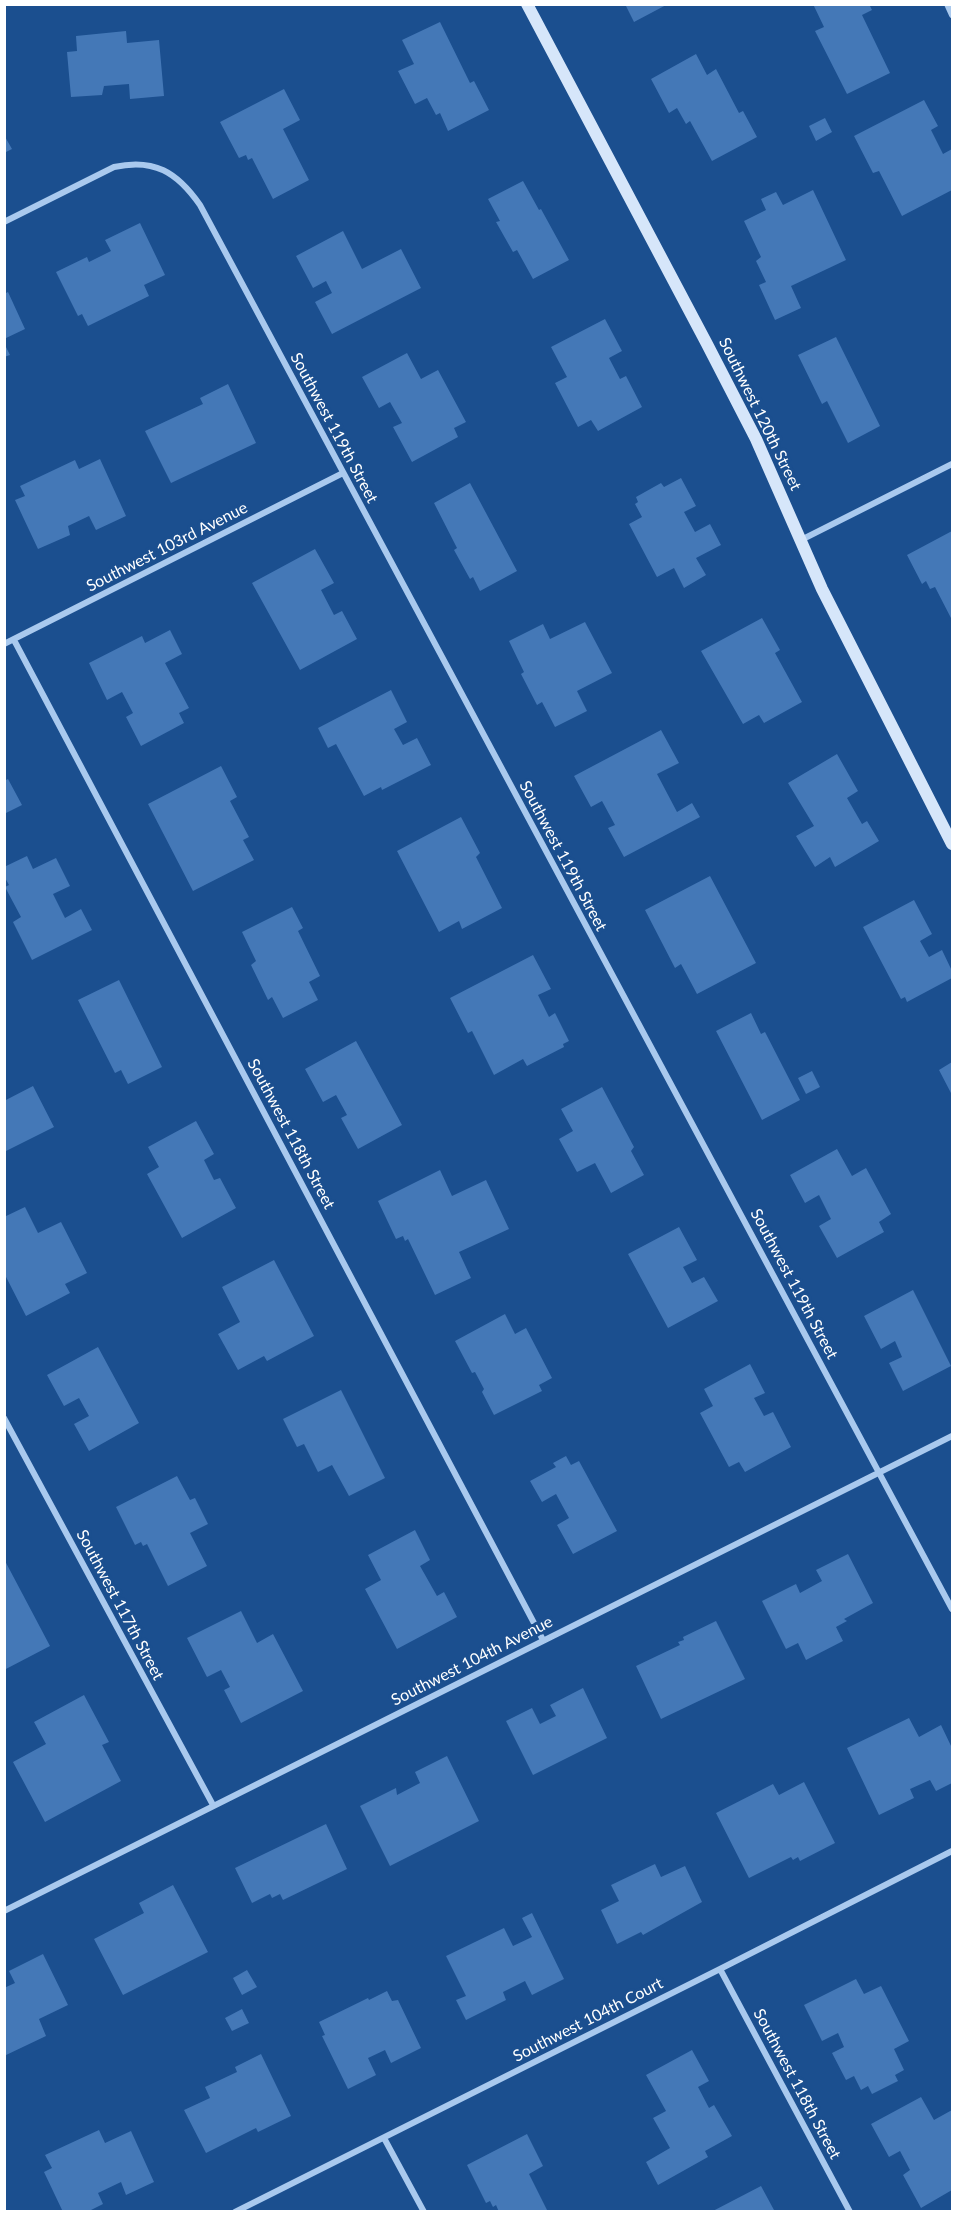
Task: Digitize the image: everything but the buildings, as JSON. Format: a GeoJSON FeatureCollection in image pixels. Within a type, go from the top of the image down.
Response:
{"type":"FeatureCollection","features":[{"type":"Feature","properties":{"kind":"street","name":"Southwest 120th Street"},"geometry":{"type":"LineString","coordinates":[[527,4],[756,439],[828,599],[952,844]]}},
{"type":"Feature","properties":{"kind":"street"},"geometry":{"type":"LineString","coordinates":[[947,4],[952,15]]}},
{"type":"Feature","properties":{"kind":"street","name":"Southwest 119th Street"},"geometry":{"type":"LineString","coordinates":[[4,222],[114,167],[125,164],[161,168],[178,178],[191,192],[207,217],[952,1609]]}},
{"type":"Feature","properties":{"kind":"street"},"geometry":{"type":"LineString","coordinates":[[800,540],[952,464]]}},
{"type":"Feature","properties":{"kind":"street","name":"Southwest 103rd Avenue"},"geometry":{"type":"LineString","coordinates":[[4,645],[342,473]]}},
{"type":"Feature","properties":{"kind":"street","name":"Southwest 118th Street"},"geometry":{"type":"LineString","coordinates":[[14,640],[543,1640]]}},
{"type":"Feature","properties":{"kind":"street","name":"Southwest 117th Street"},"geometry":{"type":"LineString","coordinates":[[4,1418],[213,1805]]}},
{"type":"Feature","properties":{"kind":"street","name":"Southwest 104th Avenue"},"geometry":{"type":"LineString","coordinates":[[4,1911],[952,1436]]}},
{"type":"Feature","properties":{"kind":"street","name":"Southwest 104th Court"},"geometry":{"type":"LineString","coordinates":[[235,2211],[720,1970],[952,1851]]}},
{"type":"Feature","properties":{"kind":"street","name":"Southwest 118th Street"},"geometry":{"type":"LineString","coordinates":[[720,1970],[850,2211]]}},
{"type":"Feature","properties":{"kind":"street"},"geometry":{"type":"LineString","coordinates":[[384,2138],[424,2211]]}}]}
